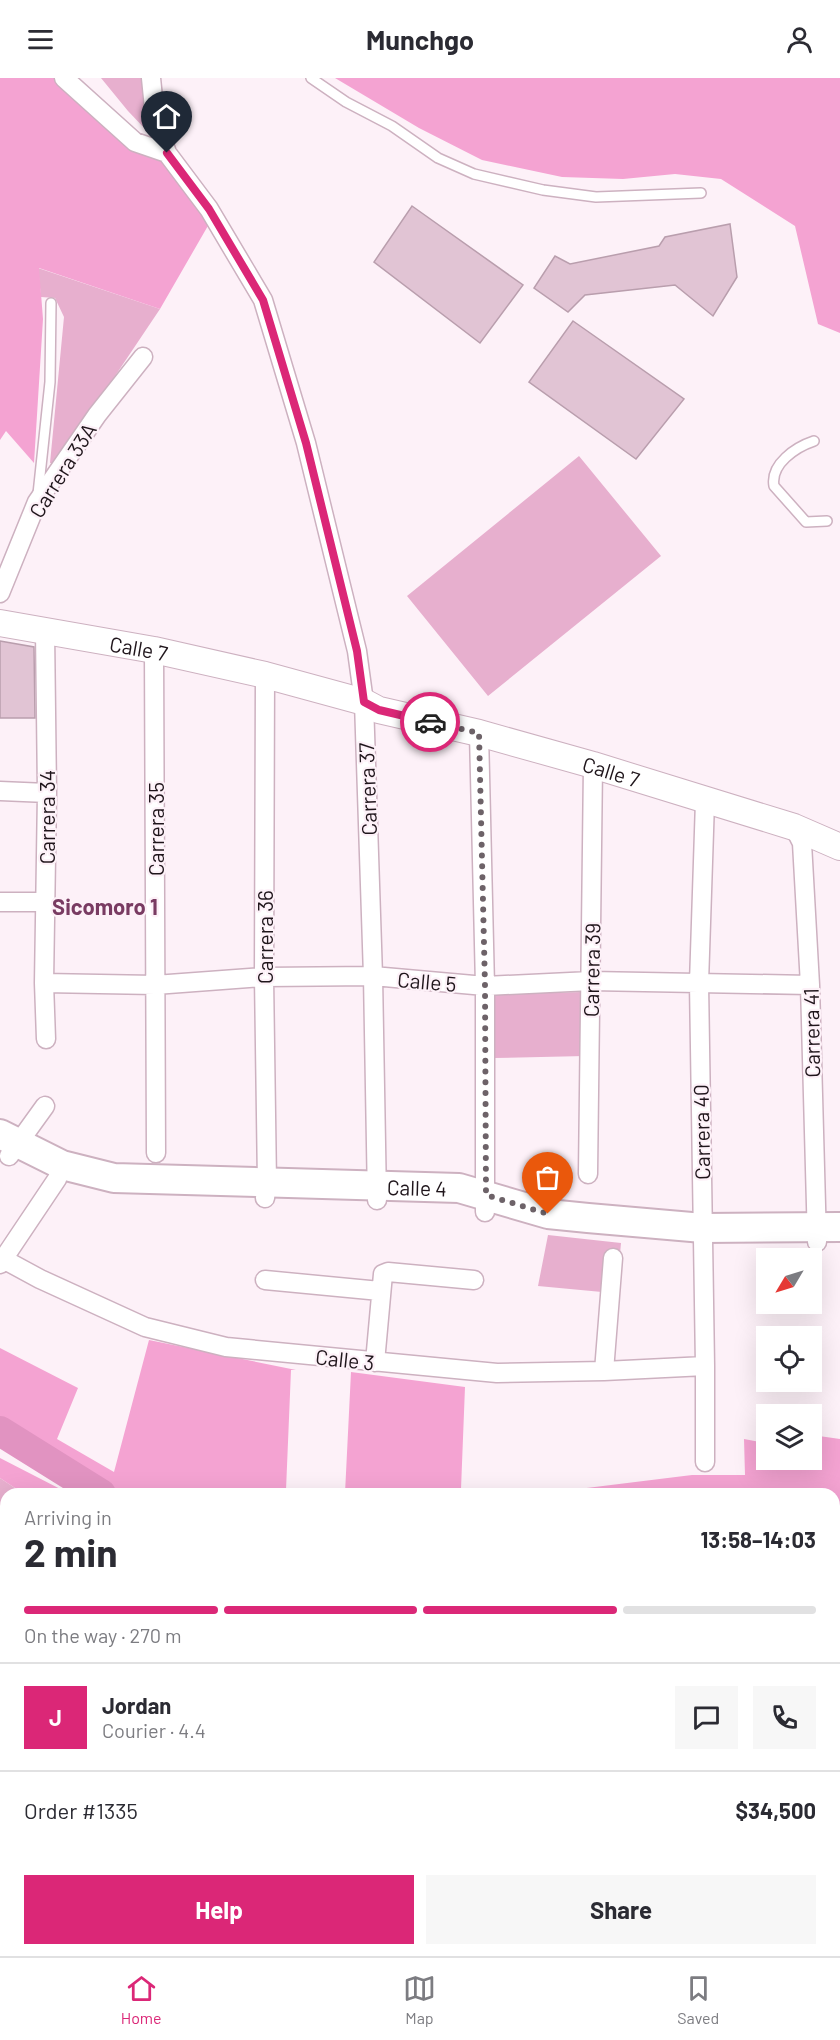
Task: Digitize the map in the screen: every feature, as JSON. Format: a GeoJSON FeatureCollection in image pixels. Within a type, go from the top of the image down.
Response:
{"type":"FeatureCollection","features":[{"type":"Feature","properties":{"kind":"main road","name":"Calle 4"},"geometry":{"type":"LineString","coordinates":[[6,1146],[59,1172],[87,1173],[114,1178],[266,1190],[378,1192],[459,1188],[485,1203],[703,1235],[828,1235]]}},
{"type":"Feature","properties":{"kind":"street"},"geometry":{"type":"LineString","coordinates":[[64,78],[135,142],[167,153]]}},
{"type":"Feature","properties":{"kind":"street","name":"Carrera 37"},"geometry":{"type":"LineString","coordinates":[[151,78],[155,118],[167,153],[209,209],[263,300],[306,443],[369,708],[378,1192]]}},
{"type":"Feature","properties":{"kind":"street","name":"Carrera 33A"},"geometry":{"type":"LineString","coordinates":[[0,593],[37,502],[97,415],[143,357]]}},
{"type":"Feature","properties":{"kind":"street","name":"Calle 7"},"geometry":{"type":"LineString","coordinates":[[0,623],[45,637],[265,681],[479,733],[593,765],[794,827],[840,847]]}},
{"type":"Feature","properties":{"kind":"street","name":"Calle 7"},"geometry":{"type":"LineString","coordinates":[[0,635],[45,637]]}},
{"type":"Feature","properties":{"kind":"street","name":"Carrera 34"},"geometry":{"type":"LineString","coordinates":[[45,637],[47,793],[44,982],[46,1039]]}},
{"type":"Feature","properties":{"kind":"street","name":"Carrera 35"},"geometry":{"type":"LineString","coordinates":[[154,657],[156,1153]]}},
{"type":"Feature","properties":{"kind":"street","name":"Carrera 36"},"geometry":{"type":"LineString","coordinates":[[265,681],[266,1190]]}},
{"type":"Feature","properties":{"kind":"street"},"geometry":{"type":"LineString","coordinates":[[479,733],[485,986],[485,1203]]}},
{"type":"Feature","properties":{"kind":"street","name":"Carrera 39"},"geometry":{"type":"LineString","coordinates":[[588,1174],[593,765]]}},
{"type":"Feature","properties":{"kind":"street"},"geometry":{"type":"LineString","coordinates":[[0,791],[47,793]]}},
{"type":"Feature","properties":{"kind":"street","name":"Carrera 40"},"geometry":{"type":"LineString","coordinates":[[705,801],[699,983],[705,1462]]}},
{"type":"Feature","properties":{"kind":"street","name":"Carrera 41"},"geometry":{"type":"LineString","coordinates":[[794,827],[802,843],[828,1235]]}},
{"type":"Feature","properties":{"kind":"street"},"geometry":{"type":"LineString","coordinates":[[0,902],[45,902]]}},
{"type":"Feature","properties":{"kind":"street","name":"Calle 5"},"geometry":{"type":"LineString","coordinates":[[44,982],[155,985],[264,977],[373,976],[485,986],[591,981],[810,985]]}},
{"type":"Feature","properties":{"kind":"street"},"geometry":{"type":"LineString","coordinates":[[6,1146],[45,1106]]}},
{"type":"Feature","properties":{"kind":"street"},"geometry":{"type":"LineString","coordinates":[[1,1262],[59,1172]]}},
{"type":"Feature","properties":{"kind":"street"},"geometry":{"type":"LineString","coordinates":[[604,1371],[613,1258]]}},
{"type":"Feature","properties":{"kind":"street","name":"Calle 3"},"geometry":{"type":"LineString","coordinates":[[1,1262],[146,1327],[226,1347],[497,1373],[705,1366]]}},
{"type":"Feature","properties":{"kind":"street"},"geometry":{"type":"LineString","coordinates":[[375,1362],[383,1274],[388,1272],[474,1280]]}},
{"type":"Feature","properties":{"kind":"street"},"geometry":{"type":"LineString","coordinates":[[265,1280],[380,1291]]}},
{"type":"Feature","properties":{"kind":"lane"},"geometry":{"type":"LineString","coordinates":[[311,78],[346,102],[392,126],[438,158],[474,174],[543,190],[596,197],[701,193]]}},
{"type":"Feature","properties":{"kind":"lane"},"geometry":{"type":"LineString","coordinates":[[37,502],[50,382],[51,303]]}},
{"type":"Feature","properties":{"kind":"lane"},"geometry":{"type":"LineString","coordinates":[[814,441],[789,453],[774,474],[773,480],[774,486],[806,522],[827,521]]}},
{"type":"Feature","properties":{"kind":"shaded area"},"geometry":{"type":"Polygon","coordinates":[[[0,78],[78,78],[121,124],[166,159],[209,224],[160,309],[39,268],[43,319],[34,463],[6,431],[0,440],[0,78]]]}},
{"type":"Feature","properties":{"kind":"shaded area"},"geometry":{"type":"Polygon","coordinates":[[[101,78],[142,78],[147,131],[128,111],[101,78]]]}},
{"type":"Feature","properties":{"kind":"shaded area"},"geometry":{"type":"Polygon","coordinates":[[[335,78],[840,78],[840,333],[818,324],[795,226],[721,179],[675,174],[623,179],[562,177],[482,160],[419,128],[335,78]]]}},
{"type":"Feature","properties":{"kind":"shaded area"},"geometry":{"type":"Polygon","coordinates":[[[38,268],[160,309],[56,464],[50,463],[64,317],[55,298],[41,297],[38,268]]]}},
{"type":"Feature","properties":{"kind":"shaded area"},"geometry":{"type":"Polygon","coordinates":[[[579,456],[661,556],[488,696],[407,596],[579,456]]]}},
{"type":"Feature","properties":{"kind":"shaded area"},"geometry":{"type":"Polygon","coordinates":[[[583,992],[585,1056],[494,1058],[495,994],[583,992]]]}},
{"type":"Feature","properties":{"kind":"shaded area"},"geometry":{"type":"Polygon","coordinates":[[[548,1235],[621,1243],[620,1254],[602,1292],[538,1286],[548,1235]]]}},
{"type":"Feature","properties":{"kind":"shaded area"},"geometry":{"type":"Polygon","coordinates":[[[149,1340],[296,1370],[291,1370],[286,1488],[107,1488],[0,1423],[0,1348],[78,1388],[57,1439],[114,1472],[149,1340]]]}},
{"type":"Feature","properties":{"kind":"shaded area"},"geometry":{"type":"Polygon","coordinates":[[[351,1372],[465,1387],[461,1488],[345,1488],[351,1372]]]}},
{"type":"Feature","properties":{"kind":"shaded area"},"geometry":{"type":"Polygon","coordinates":[[[822,1436],[840,1439],[840,1488],[587,1488],[692,1475],[745,1475],[744,1439],[756,1441],[756,1470],[822,1470],[822,1436]]]}},
{"type":"Feature","properties":{"kind":"shaded area"},"geometry":{"type":"Polygon","coordinates":[[[0,1458],[58,1488],[15,1488],[0,1478],[0,1458]]]}},
{"type":"Feature","properties":{"kind":"shaded area"},"geometry":{"type":"Polygon","coordinates":[[[0,1478],[15,1488],[0,1488],[0,1478]]]}},
{"type":"Feature","properties":{"kind":"building"},"geometry":{"type":"Polygon","coordinates":[[[412,206],[523,285],[480,343],[374,262],[412,206]]]}},
{"type":"Feature","properties":{"kind":"building"},"geometry":{"type":"Polygon","coordinates":[[[730,224],[737,277],[713,316],[675,285],[585,295],[568,312],[534,288],[555,256],[570,264],[659,246],[665,237],[730,224]]]}},
{"type":"Feature","properties":{"kind":"building"},"geometry":{"type":"Polygon","coordinates":[[[573,321],[684,399],[636,459],[529,382],[573,321]]]}},
{"type":"Feature","properties":{"kind":"building"},"geometry":{"type":"Polygon","coordinates":[[[0,641],[34,647],[35,718],[0,718],[0,641]]]}},
{"type":"Feature","properties":{"kind":"waterway"},"geometry":{"type":"LineString","coordinates":[[0,1431],[91,1488]]}},
{"type":"Feature","properties":{"kind":"way so far"},"geometry":{"type":"LineString","coordinates":[[430,722],[479,733],[485,986],[486,1195],[548,1214]]}},
{"type":"Feature","properties":{"kind":"district","name":"Sicomoro 1"},"geometry":{"type":"Point","coordinates":[105,906]}},
{"type":"Feature","properties":{"kind":"route"},"geometry":{"type":"LineString","coordinates":[[167,153],[209,209],[263,300],[306,443],[357,651],[364,702],[379,710],[430,722]]}}]}
